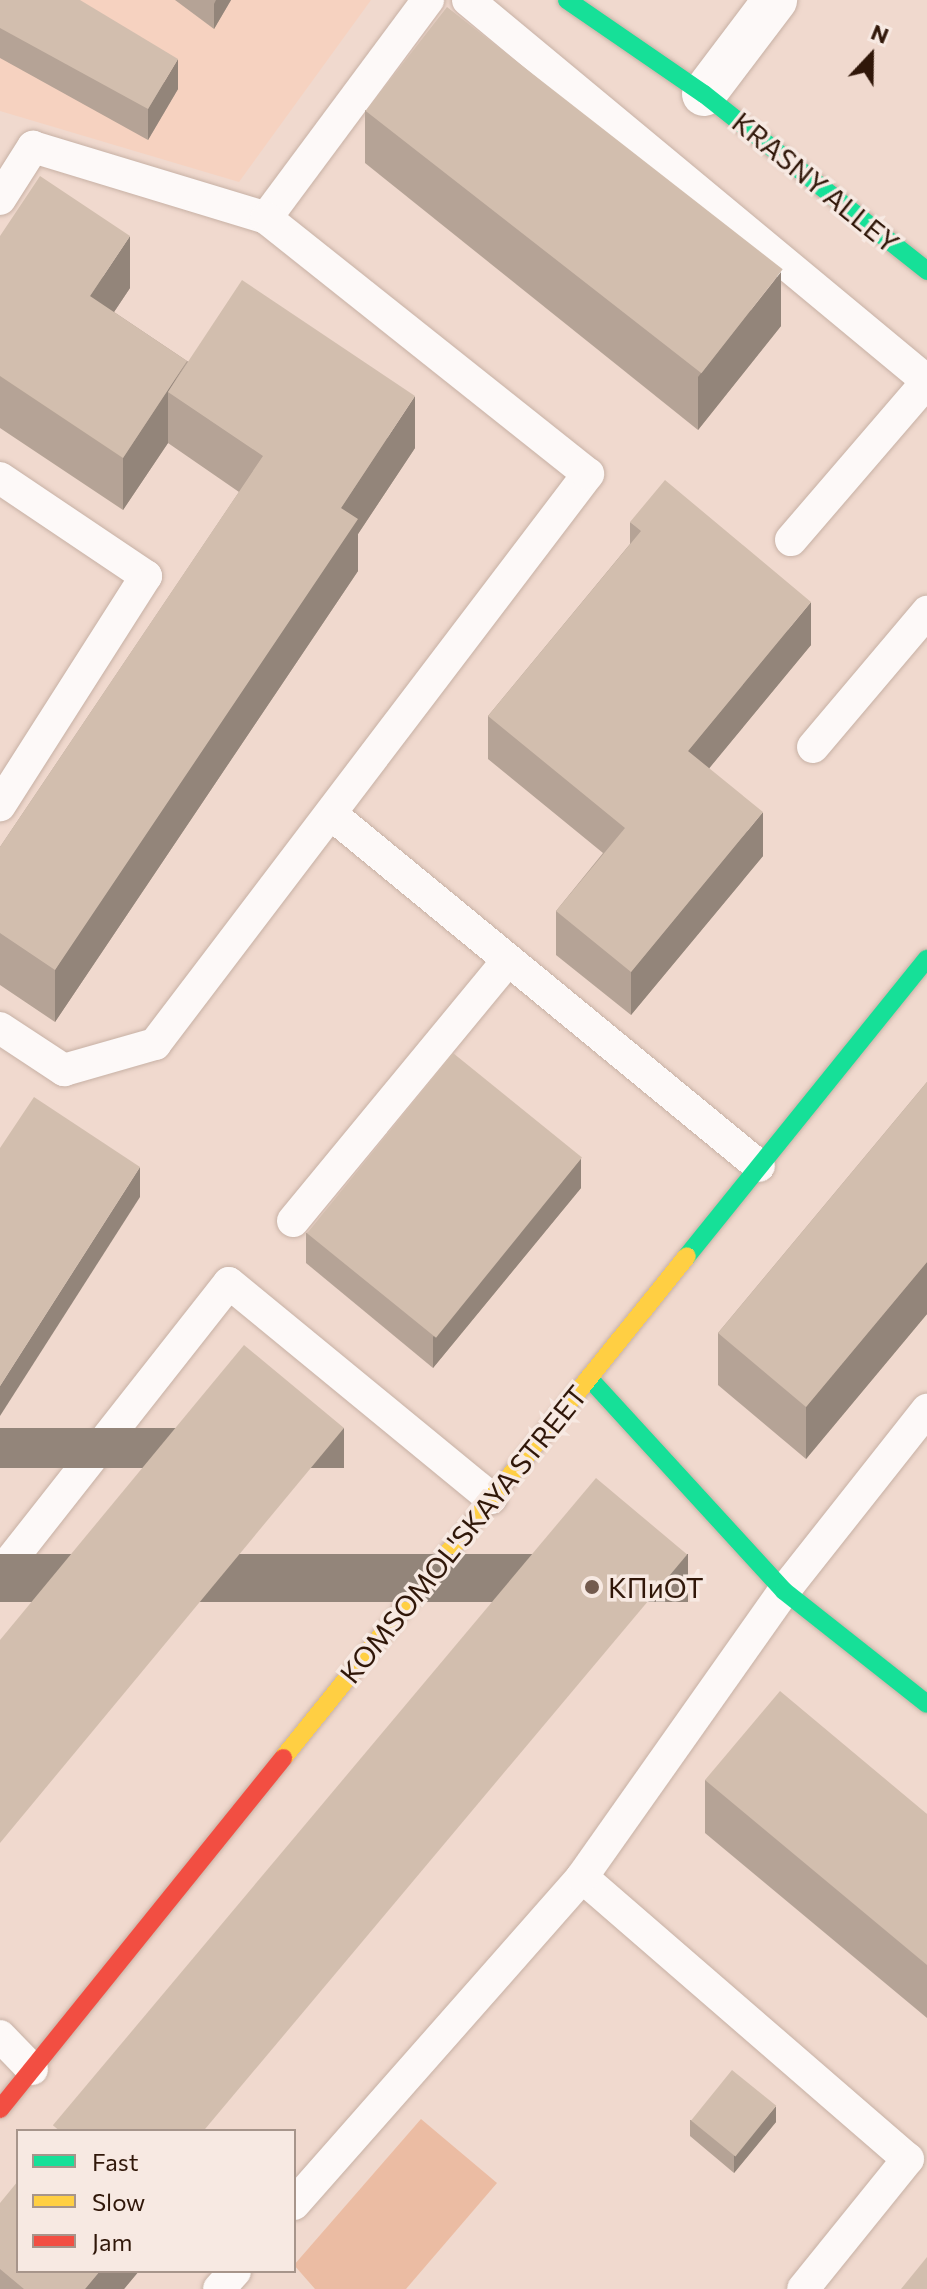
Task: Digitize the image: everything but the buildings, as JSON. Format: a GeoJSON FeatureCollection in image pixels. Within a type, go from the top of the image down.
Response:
{"type":"FeatureCollection","features":[{"type":"Feature","properties":{"kind":"street","name":"KRASNY ALLEY"},"geometry":{"type":"LineString","coordinates":[[567,0],[704,94],[927,271]]}},
{"type":"Feature","properties":{"kind":"street"},"geometry":{"type":"LineString","coordinates":[[704,94],[775,0]]}},
{"type":"Feature","properties":{"kind":"street","name":"KOMSOMOL'SKAYA STREET"},"geometry":{"type":"LineString","coordinates":[[0,2109],[927,959]]}},
{"type":"Feature","properties":{"kind":"street"},"geometry":{"type":"LineString","coordinates":[[589,1378],[784,1591],[927,1704]]}},
{"type":"Feature","properties":{"kind":"lane"},"geometry":{"type":"LineString","coordinates":[[266,218],[428,0]]}},
{"type":"Feature","properties":{"kind":"lane"},"geometry":{"type":"LineString","coordinates":[[468,0],[927,382],[791,540]]}},
{"type":"Feature","properties":{"kind":"lane"},"geometry":{"type":"LineString","coordinates":[[0,199],[33,147],[266,218],[588,474],[155,1044],[64,1070],[0,1028]]}},
{"type":"Feature","properties":{"kind":"lane"},"geometry":{"type":"LineString","coordinates":[[0,478],[146,576],[0,805]]}},
{"type":"Feature","properties":{"kind":"lane"},"geometry":{"type":"LineString","coordinates":[[813,747],[927,612]]}},
{"type":"Feature","properties":{"kind":"lane"},"geometry":{"type":"LineString","coordinates":[[331,814],[759,1166]]}},
{"type":"Feature","properties":{"kind":"lane"},"geometry":{"type":"LineString","coordinates":[[293,1221],[508,960]]}},
{"type":"Feature","properties":{"kind":"lane"},"geometry":{"type":"LineString","coordinates":[[0,1574],[229,1283],[491,1498]]}},
{"type":"Feature","properties":{"kind":"lane"},"geometry":{"type":"LineString","coordinates":[[296,2202],[582,1877],[784,1591],[927,1410]]}},
{"type":"Feature","properties":{"kind":"lane"},"geometry":{"type":"LineString","coordinates":[[582,1877],[908,2159],[803,2289]]}},
{"type":"Feature","properties":{"kind":"lane"},"geometry":{"type":"LineString","coordinates":[[0,2036],[32,2069]]}},
{"type":"Feature","properties":{"kind":"lane"},"geometry":{"type":"LineString","coordinates":[[219,2289],[233,2273]]}},
{"type":"Feature","properties":{"kind":"shaded area"},"geometry":{"type":"Polygon","coordinates":[[[0,0],[371,0],[239,182],[0,111],[0,0]]]}},
{"type":"Feature","properties":{"kind":"shaded area"},"geometry":{"type":"Polygon","coordinates":[[[421,2119],[497,2183],[406,2289],[315,2289],[296,2267],[296,2263],[421,2119]]]}},
{"type":"Feature","properties":{"kind":"traffic: fast"},"geometry":{"type":"LineString","coordinates":[[567,0],[704,94],[927,271]]}},
{"type":"Feature","properties":{"kind":"traffic: fast"},"geometry":{"type":"LineString","coordinates":[[687,1256],[927,959]]}},
{"type":"Feature","properties":{"kind":"traffic: fast"},"geometry":{"type":"LineString","coordinates":[[589,1378],[784,1591],[927,1704]]}},
{"type":"Feature","properties":{"kind":"traffic: slow"},"geometry":{"type":"LineString","coordinates":[[283,1758],[687,1256]]}},
{"type":"Feature","properties":{"kind":"traffic: jam"},"geometry":{"type":"LineString","coordinates":[[0,2109],[283,1758]]}},
{"type":"Feature","properties":{"kind":"place","name":"КПиОТ"},"geometry":{"type":"Point","coordinates":[592,1587]}}]}
